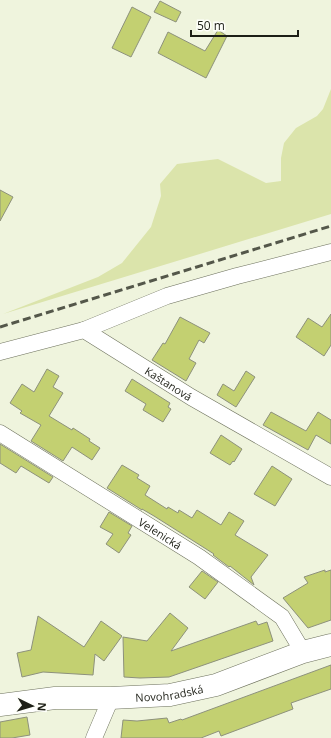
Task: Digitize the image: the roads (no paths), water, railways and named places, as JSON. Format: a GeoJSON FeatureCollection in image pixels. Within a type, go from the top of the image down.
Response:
{"type":"FeatureCollection","features":[{"type":"Feature","properties":{"kind":"main road","name":"Novohradská"},"geometry":{"type":"LineString","coordinates":[[0,705],[54,698],[110,698],[170,695],[216,685],[303,652],[331,645]]}},
{"type":"Feature","properties":{"kind":"street"},"geometry":{"type":"LineString","coordinates":[[0,352],[84,330],[167,296],[331,252]]}},
{"type":"Feature","properties":{"kind":"street","name":"Kaštanová"},"geometry":{"type":"LineString","coordinates":[[84,330],[191,397],[331,477]]}},
{"type":"Feature","properties":{"kind":"street","name":"Velenická"},"geometry":{"type":"LineString","coordinates":[[0,433],[205,561],[282,617],[303,652]]}},
{"type":"Feature","properties":{"kind":"street"},"geometry":{"type":"LineString","coordinates":[[94,738],[110,698]]}},
{"type":"Feature","properties":{"kind":"railway"},"geometry":{"type":"LineString","coordinates":[[0,327],[331,226]]}}]}
